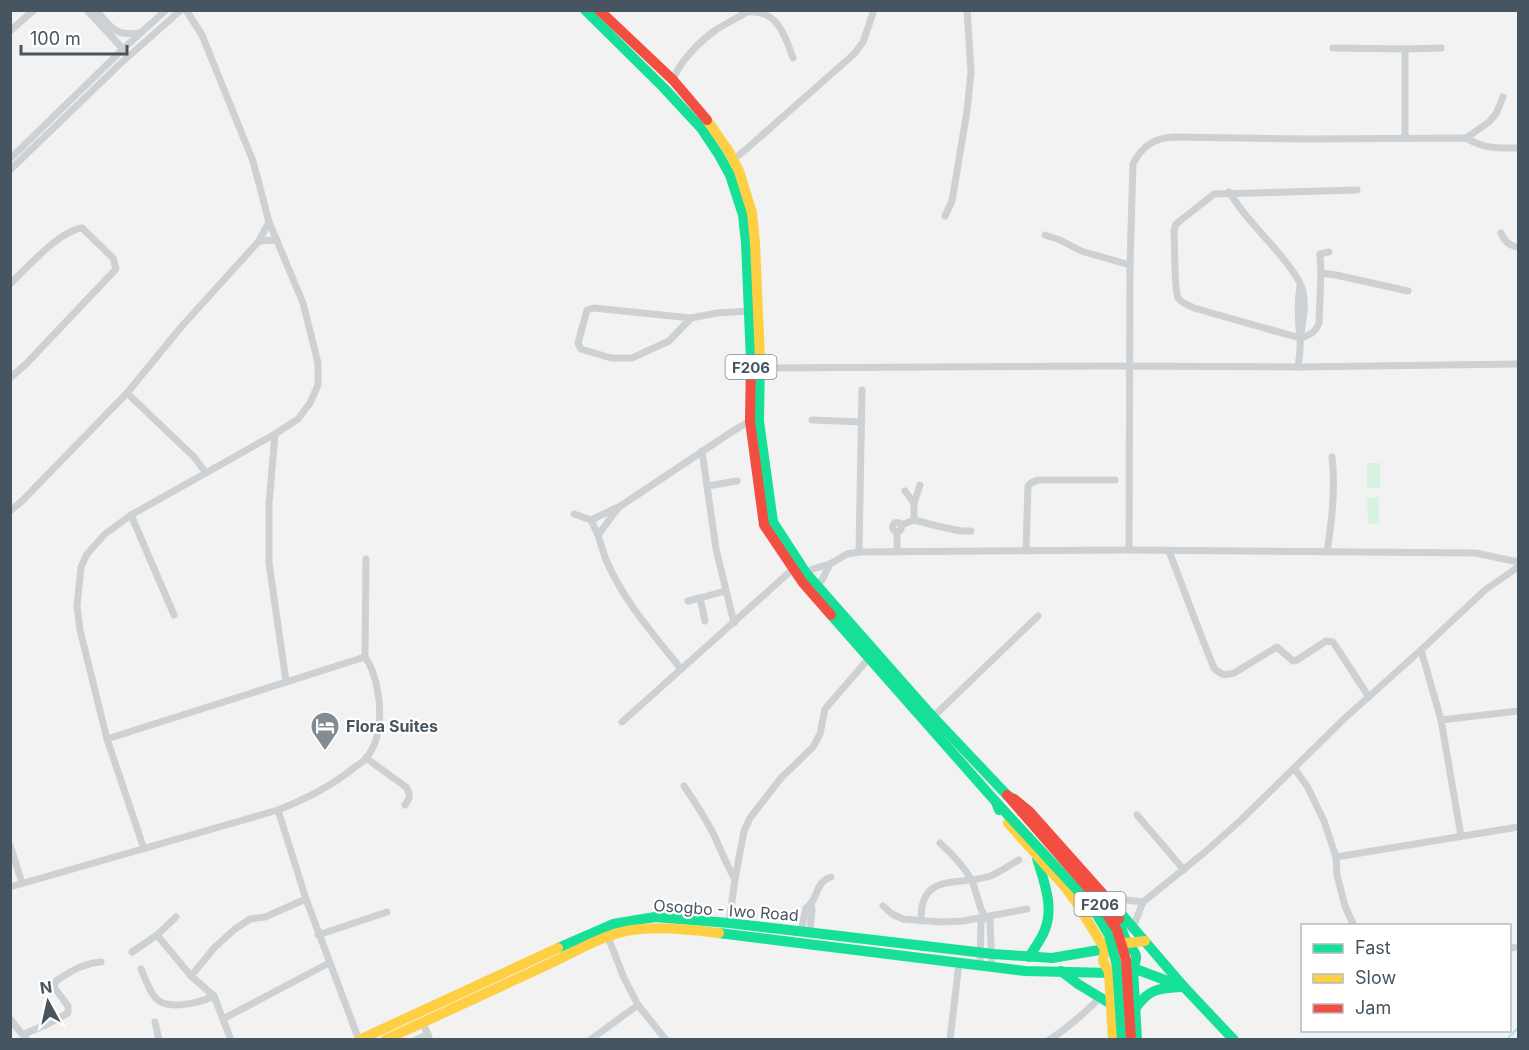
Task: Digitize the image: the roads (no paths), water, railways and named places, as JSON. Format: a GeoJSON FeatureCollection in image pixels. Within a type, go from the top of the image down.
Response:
{"type":"FeatureCollection","features":[{"type":"Feature","properties":{"kind":"main road","name":"F206"},"geometry":{"type":"LineString","coordinates":[[585,10],[664,88],[729,163],[739,171],[752,213],[755,243],[755,368],[750,422],[765,525],[793,569],[803,576],[1007,795],[1095,896],[1117,930],[1126,960],[1131,1040]]}},
{"type":"Feature","properties":{"kind":"main road","name":"F206"},"geometry":{"type":"LineString","coordinates":[[598,10],[673,80],[710,124],[729,163],[730,175],[743,215],[759,421],[773,522],[803,576]]}},
{"type":"Feature","properties":{"kind":"main road","name":"F206"},"geometry":{"type":"LineString","coordinates":[[814,588],[869,658],[996,802],[1091,905],[1109,935],[1117,966],[1122,1040]]}},
{"type":"Feature","properties":{"kind":"main road"},"geometry":{"type":"LineString","coordinates":[[1007,795],[1030,812],[1110,901],[1127,943],[1136,954],[1133,968],[1137,1040]]}},
{"type":"Feature","properties":{"kind":"main road"},"geometry":{"type":"LineString","coordinates":[[996,802],[1000,813],[1071,894],[1105,949]]}},
{"type":"Feature","properties":{"kind":"main road"},"geometry":{"type":"LineString","coordinates":[[1029,957],[1044,931],[1049,907],[1048,893],[1036,854]]}},
{"type":"Feature","properties":{"kind":"main road","name":"F206"},"geometry":{"type":"LineString","coordinates":[[1110,901],[1184,987],[1234,1040]]}},
{"type":"Feature","properties":{"kind":"main road","name":"Osogbo - Iwo Road"},"geometry":{"type":"LineString","coordinates":[[359,1039],[614,924],[656,917],[805,931],[1029,957],[1052,958],[1105,949]]}},
{"type":"Feature","properties":{"kind":"main road","name":"Osogbo - Iwo Road"},"geometry":{"type":"LineString","coordinates":[[386,1039],[608,937],[632,930],[684,929],[1025,971],[1109,972]]}},
{"type":"Feature","properties":{"kind":"main road"},"geometry":{"type":"LineString","coordinates":[[1133,968],[1128,973],[1115,975],[1104,967],[1102,955],[1105,949],[1117,941],[1127,943],[1145,941]]}},
{"type":"Feature","properties":{"kind":"main road"},"geometry":{"type":"LineString","coordinates":[[1133,968],[1184,987]]}},
{"type":"Feature","properties":{"kind":"main road"},"geometry":{"type":"LineString","coordinates":[[1060,971],[1078,984],[1108,999]]}},
{"type":"Feature","properties":{"kind":"main road"},"geometry":{"type":"LineString","coordinates":[[1109,972],[1108,999],[1113,1040]]}},
{"type":"Feature","properties":{"kind":"main road"},"geometry":{"type":"LineString","coordinates":[[1135,1009],[1141,998],[1149,992],[1160,988],[1184,987]]}},
{"type":"Feature","properties":{"kind":"main road"},"geometry":{"type":"LineString","coordinates":[[1108,999],[1119,991],[1134,995]]}},
{"type":"Feature","properties":{"kind":"street"},"geometry":{"type":"LineString","coordinates":[[10,31],[34,10]]}},
{"type":"Feature","properties":{"kind":"street"},"geometry":{"type":"LineString","coordinates":[[87,10],[129,56]]}},
{"type":"Feature","properties":{"kind":"street"},"geometry":{"type":"LineString","coordinates":[[96,10],[114,30],[127,35],[140,33]]}},
{"type":"Feature","properties":{"kind":"street"},"geometry":{"type":"LineString","coordinates":[[10,159],[166,10]]}},
{"type":"Feature","properties":{"kind":"street"},"geometry":{"type":"LineString","coordinates":[[10,170],[129,56],[181,10]]}},
{"type":"Feature","properties":{"kind":"street"},"geometry":{"type":"LineString","coordinates":[[144,849],[107,739],[80,630],[77,606],[81,567],[87,554],[105,534],[131,515],[298,419],[310,403],[318,385],[318,363],[303,303],[269,222],[253,161],[202,35],[186,10]]}},
{"type":"Feature","properties":{"kind":"street"},"geometry":{"type":"LineString","coordinates":[[729,163],[854,54],[863,42],[874,10]]}},
{"type":"Feature","properties":{"kind":"street"},"geometry":{"type":"LineString","coordinates":[[945,216],[952,201],[967,111],[971,72],[967,10]]}},
{"type":"Feature","properties":{"kind":"street"},"geometry":{"type":"LineString","coordinates":[[673,80],[676,69],[692,52],[716,30],[740,13],[753,11],[768,16],[778,24],[793,58]]}},
{"type":"Feature","properties":{"kind":"street"},"geometry":{"type":"LineString","coordinates":[[1333,48],[1441,48]]}},
{"type":"Feature","properties":{"kind":"street"},"geometry":{"type":"LineString","coordinates":[[1405,49],[1405,138]]}},
{"type":"Feature","properties":{"kind":"street"},"geometry":{"type":"LineString","coordinates":[[1466,138],[1489,122],[1496,114],[1503,97]]}},
{"type":"Feature","properties":{"kind":"street"},"geometry":{"type":"LineString","coordinates":[[1129,550],[1130,265],[1133,164],[1139,151],[1163,137],[1466,138],[1487,147],[1518,148]]}},
{"type":"Feature","properties":{"kind":"street"},"geometry":{"type":"LineString","coordinates":[[1329,252],[1320,254],[1319,323],[1316,330],[1300,337],[1194,308],[1183,303],[1178,297],[1174,231],[1176,224],[1214,194],[1357,190]]}},
{"type":"Feature","properties":{"kind":"street"},"geometry":{"type":"LineString","coordinates":[[1229,192],[1301,284],[1304,293],[1304,310],[1298,367]]}},
{"type":"Feature","properties":{"kind":"street"},"geometry":{"type":"LineString","coordinates":[[10,511],[127,393],[182,326],[259,241],[269,222]]}},
{"type":"Feature","properties":{"kind":"street"},"geometry":{"type":"LineString","coordinates":[[10,284],[58,240],[77,229],[82,228],[115,262],[116,269],[10,378]]}},
{"type":"Feature","properties":{"kind":"street"},"geometry":{"type":"LineString","coordinates":[[1501,233],[1505,242],[1518,247]]}},
{"type":"Feature","properties":{"kind":"street"},"geometry":{"type":"LineString","coordinates":[[1045,235],[1081,251],[1130,265]]}},
{"type":"Feature","properties":{"kind":"street"},"geometry":{"type":"LineString","coordinates":[[259,241],[277,240]]}},
{"type":"Feature","properties":{"kind":"street"},"geometry":{"type":"LineString","coordinates":[[1321,273],[1408,291]]}},
{"type":"Feature","properties":{"kind":"street"},"geometry":{"type":"LineString","coordinates":[[692,318],[669,340],[632,358],[611,358],[581,349],[578,343],[587,310],[594,308],[692,318],[717,313],[749,311]]}},
{"type":"Feature","properties":{"kind":"street"},"geometry":{"type":"LineString","coordinates":[[755,368],[1298,367],[1518,364]]}},
{"type":"Feature","properties":{"kind":"street"},"geometry":{"type":"LineString","coordinates":[[859,552],[861,390]]}},
{"type":"Feature","properties":{"kind":"street"},"geometry":{"type":"LineString","coordinates":[[127,393],[194,457],[206,473]]}},
{"type":"Feature","properties":{"kind":"street"},"geometry":{"type":"LineString","coordinates":[[812,420],[862,422]]}},
{"type":"Feature","properties":{"kind":"street"},"geometry":{"type":"LineString","coordinates":[[574,514],[591,520],[619,507],[750,422]]}},
{"type":"Feature","properties":{"kind":"street"},"geometry":{"type":"LineString","coordinates":[[275,434],[269,504],[268,563],[286,681]]}},
{"type":"Feature","properties":{"kind":"street"},"geometry":{"type":"LineString","coordinates":[[702,451],[716,549],[734,623]]}},
{"type":"Feature","properties":{"kind":"street"},"geometry":{"type":"LineString","coordinates":[[1328,552],[1332,521],[1334,470],[1332,457]]}},
{"type":"Feature","properties":{"kind":"street"},"geometry":{"type":"LineString","coordinates":[[1026,551],[1028,486],[1031,483],[1038,480],[1115,480]]}},
{"type":"Feature","properties":{"kind":"street"},"geometry":{"type":"LineString","coordinates":[[707,486],[737,481]]}},
{"type":"Feature","properties":{"kind":"street"},"geometry":{"type":"LineString","coordinates":[[914,520],[914,503],[920,485]]}},
{"type":"Feature","properties":{"kind":"street"},"geometry":{"type":"LineString","coordinates":[[905,492],[914,503]]}},
{"type":"Feature","properties":{"kind":"street"},"geometry":{"type":"LineString","coordinates":[[598,535],[619,507]]}},
{"type":"Feature","properties":{"kind":"street"},"geometry":{"type":"LineString","coordinates":[[131,515],[174,615]]}},
{"type":"Feature","properties":{"kind":"street"},"geometry":{"type":"LineString","coordinates":[[591,520],[606,560],[619,584],[648,627],[681,669]]}},
{"type":"Feature","properties":{"kind":"street"},"geometry":{"type":"LineString","coordinates":[[897,551],[899,529],[914,520],[945,528],[970,531]]}},
{"type":"Feature","properties":{"kind":"street"},"geometry":{"type":"LineString","coordinates":[[803,576],[847,554],[897,551],[1129,550],[1476,553],[1518,564]]}},
{"type":"Feature","properties":{"kind":"street"},"geometry":{"type":"LineString","coordinates":[[1169,551],[1214,668],[1222,675],[1234,673],[1277,647],[1293,661],[1330,640],[1369,697]]}},
{"type":"Feature","properties":{"kind":"street"},"geometry":{"type":"LineString","coordinates":[[10,887],[278,810],[306,799],[332,784],[366,759],[377,737],[380,708],[374,676],[365,657],[366,559]]}},
{"type":"Feature","properties":{"kind":"street"},"geometry":{"type":"LineString","coordinates":[[814,588],[822,580],[830,564]]}},
{"type":"Feature","properties":{"kind":"street"},"geometry":{"type":"LineString","coordinates":[[1127,943],[1143,902],[1241,820],[1369,697],[1485,590],[1518,564]]}},
{"type":"Feature","properties":{"kind":"street"},"geometry":{"type":"LineString","coordinates":[[622,722],[793,569]]}},
{"type":"Feature","properties":{"kind":"street"},"geometry":{"type":"LineString","coordinates":[[688,600],[725,591]]}},
{"type":"Feature","properties":{"kind":"street"},"geometry":{"type":"LineString","coordinates":[[700,598],[705,621]]}},
{"type":"Feature","properties":{"kind":"street"},"geometry":{"type":"LineString","coordinates":[[933,717],[1038,616]]}},
{"type":"Feature","properties":{"kind":"street"},"geometry":{"type":"LineString","coordinates":[[1421,651],[1441,720],[1461,836]]}},
{"type":"Feature","properties":{"kind":"street"},"geometry":{"type":"LineString","coordinates":[[107,739],[365,657]]}},
{"type":"Feature","properties":{"kind":"street"},"geometry":{"type":"LineString","coordinates":[[729,923],[744,831],[750,818],[781,778],[813,747],[820,734],[825,709],[869,658]]}},
{"type":"Feature","properties":{"kind":"street"},"geometry":{"type":"LineString","coordinates":[[1441,720],[1518,711]]}},
{"type":"Feature","properties":{"kind":"street"},"geometry":{"type":"LineString","coordinates":[[366,759],[406,787],[410,792],[410,798],[405,806]]}},
{"type":"Feature","properties":{"kind":"street"},"geometry":{"type":"LineString","coordinates":[[1294,768],[1316,802],[1324,820],[1336,857],[1337,875],[1345,906],[1353,924]]}},
{"type":"Feature","properties":{"kind":"street"},"geometry":{"type":"LineString","coordinates":[[684,786],[707,822],[735,879]]}},
{"type":"Feature","properties":{"kind":"street"},"geometry":{"type":"LineString","coordinates":[[278,810],[318,935],[359,1039]]}},
{"type":"Feature","properties":{"kind":"street"},"geometry":{"type":"LineString","coordinates":[[1137,815],[1184,870]]}},
{"type":"Feature","properties":{"kind":"street"},"geometry":{"type":"LineString","coordinates":[[1336,857],[1518,827]]}},
{"type":"Feature","properties":{"kind":"street"},"geometry":{"type":"LineString","coordinates":[[940,843],[960,863],[972,880],[984,917],[990,921],[987,953],[980,966]]}},
{"type":"Feature","properties":{"kind":"street"},"geometry":{"type":"LineString","coordinates":[[10,844],[22,883]]}},
{"type":"Feature","properties":{"kind":"street"},"geometry":{"type":"LineString","coordinates":[[921,921],[924,897],[931,888],[945,883],[989,876],[1019,860]]}},
{"type":"Feature","properties":{"kind":"street"},"geometry":{"type":"LineString","coordinates":[[805,931],[811,915],[810,905],[819,886],[831,877]]}},
{"type":"Feature","properties":{"kind":"street"},"geometry":{"type":"LineString","coordinates":[[191,976],[215,947],[250,919],[276,914],[306,899]]}},
{"type":"Feature","properties":{"kind":"street"},"geometry":{"type":"LineString","coordinates":[[1110,901],[1143,902]]}},
{"type":"Feature","properties":{"kind":"street"},"geometry":{"type":"LineString","coordinates":[[883,906],[892,914],[903,919],[921,921],[963,921],[1027,909]]}},
{"type":"Feature","properties":{"kind":"street"},"geometry":{"type":"LineString","coordinates":[[318,935],[387,912]]}},
{"type":"Feature","properties":{"kind":"street"},"geometry":{"type":"LineString","coordinates":[[132,952],[157,935],[176,917]]}},
{"type":"Feature","properties":{"kind":"street"},"geometry":{"type":"LineString","coordinates":[[984,917],[981,922],[992,967]]}},
{"type":"Feature","properties":{"kind":"street"},"geometry":{"type":"LineString","coordinates":[[157,935],[191,976],[214,996],[231,1040]]}},
{"type":"Feature","properties":{"kind":"street"},"geometry":{"type":"LineString","coordinates":[[608,937],[624,978],[639,1005],[666,1040]]}},
{"type":"Feature","properties":{"kind":"street"},"geometry":{"type":"LineString","coordinates":[[10,1019],[25,1037],[68,1012],[68,1006],[54,987],[56,981],[82,966],[101,962]]}},
{"type":"Feature","properties":{"kind":"street"},"geometry":{"type":"LineString","coordinates":[[223,1019],[329,963]]}},
{"type":"Feature","properties":{"kind":"street"},"geometry":{"type":"LineString","coordinates":[[950,1040],[958,963]]}},
{"type":"Feature","properties":{"kind":"street"},"geometry":{"type":"LineString","coordinates":[[141,969],[154,997],[161,1003],[176,1005],[201,1002],[214,996]]}},
{"type":"Feature","properties":{"kind":"street"},"geometry":{"type":"LineString","coordinates":[[1049,1040],[1108,999]]}},
{"type":"Feature","properties":{"kind":"street"},"geometry":{"type":"LineString","coordinates":[[590,1040],[639,1005]]}},
{"type":"Feature","properties":{"kind":"street"},"geometry":{"type":"LineString","coordinates":[[155,1022],[159,1040]]}},
{"type":"Feature","properties":{"kind":"street"},"geometry":{"type":"LineString","coordinates":[[416,1040],[429,1037],[423,1023]]}},
{"type":"Feature","properties":{"kind":"waterway"},"geometry":{"type":"LineString","coordinates":[[1506,1040],[1518,1028]]}},
{"type":"Feature","properties":{"kind":"place","name":"Flora Suites"},"geometry":{"type":"Point","coordinates":[325,752]}}]}
